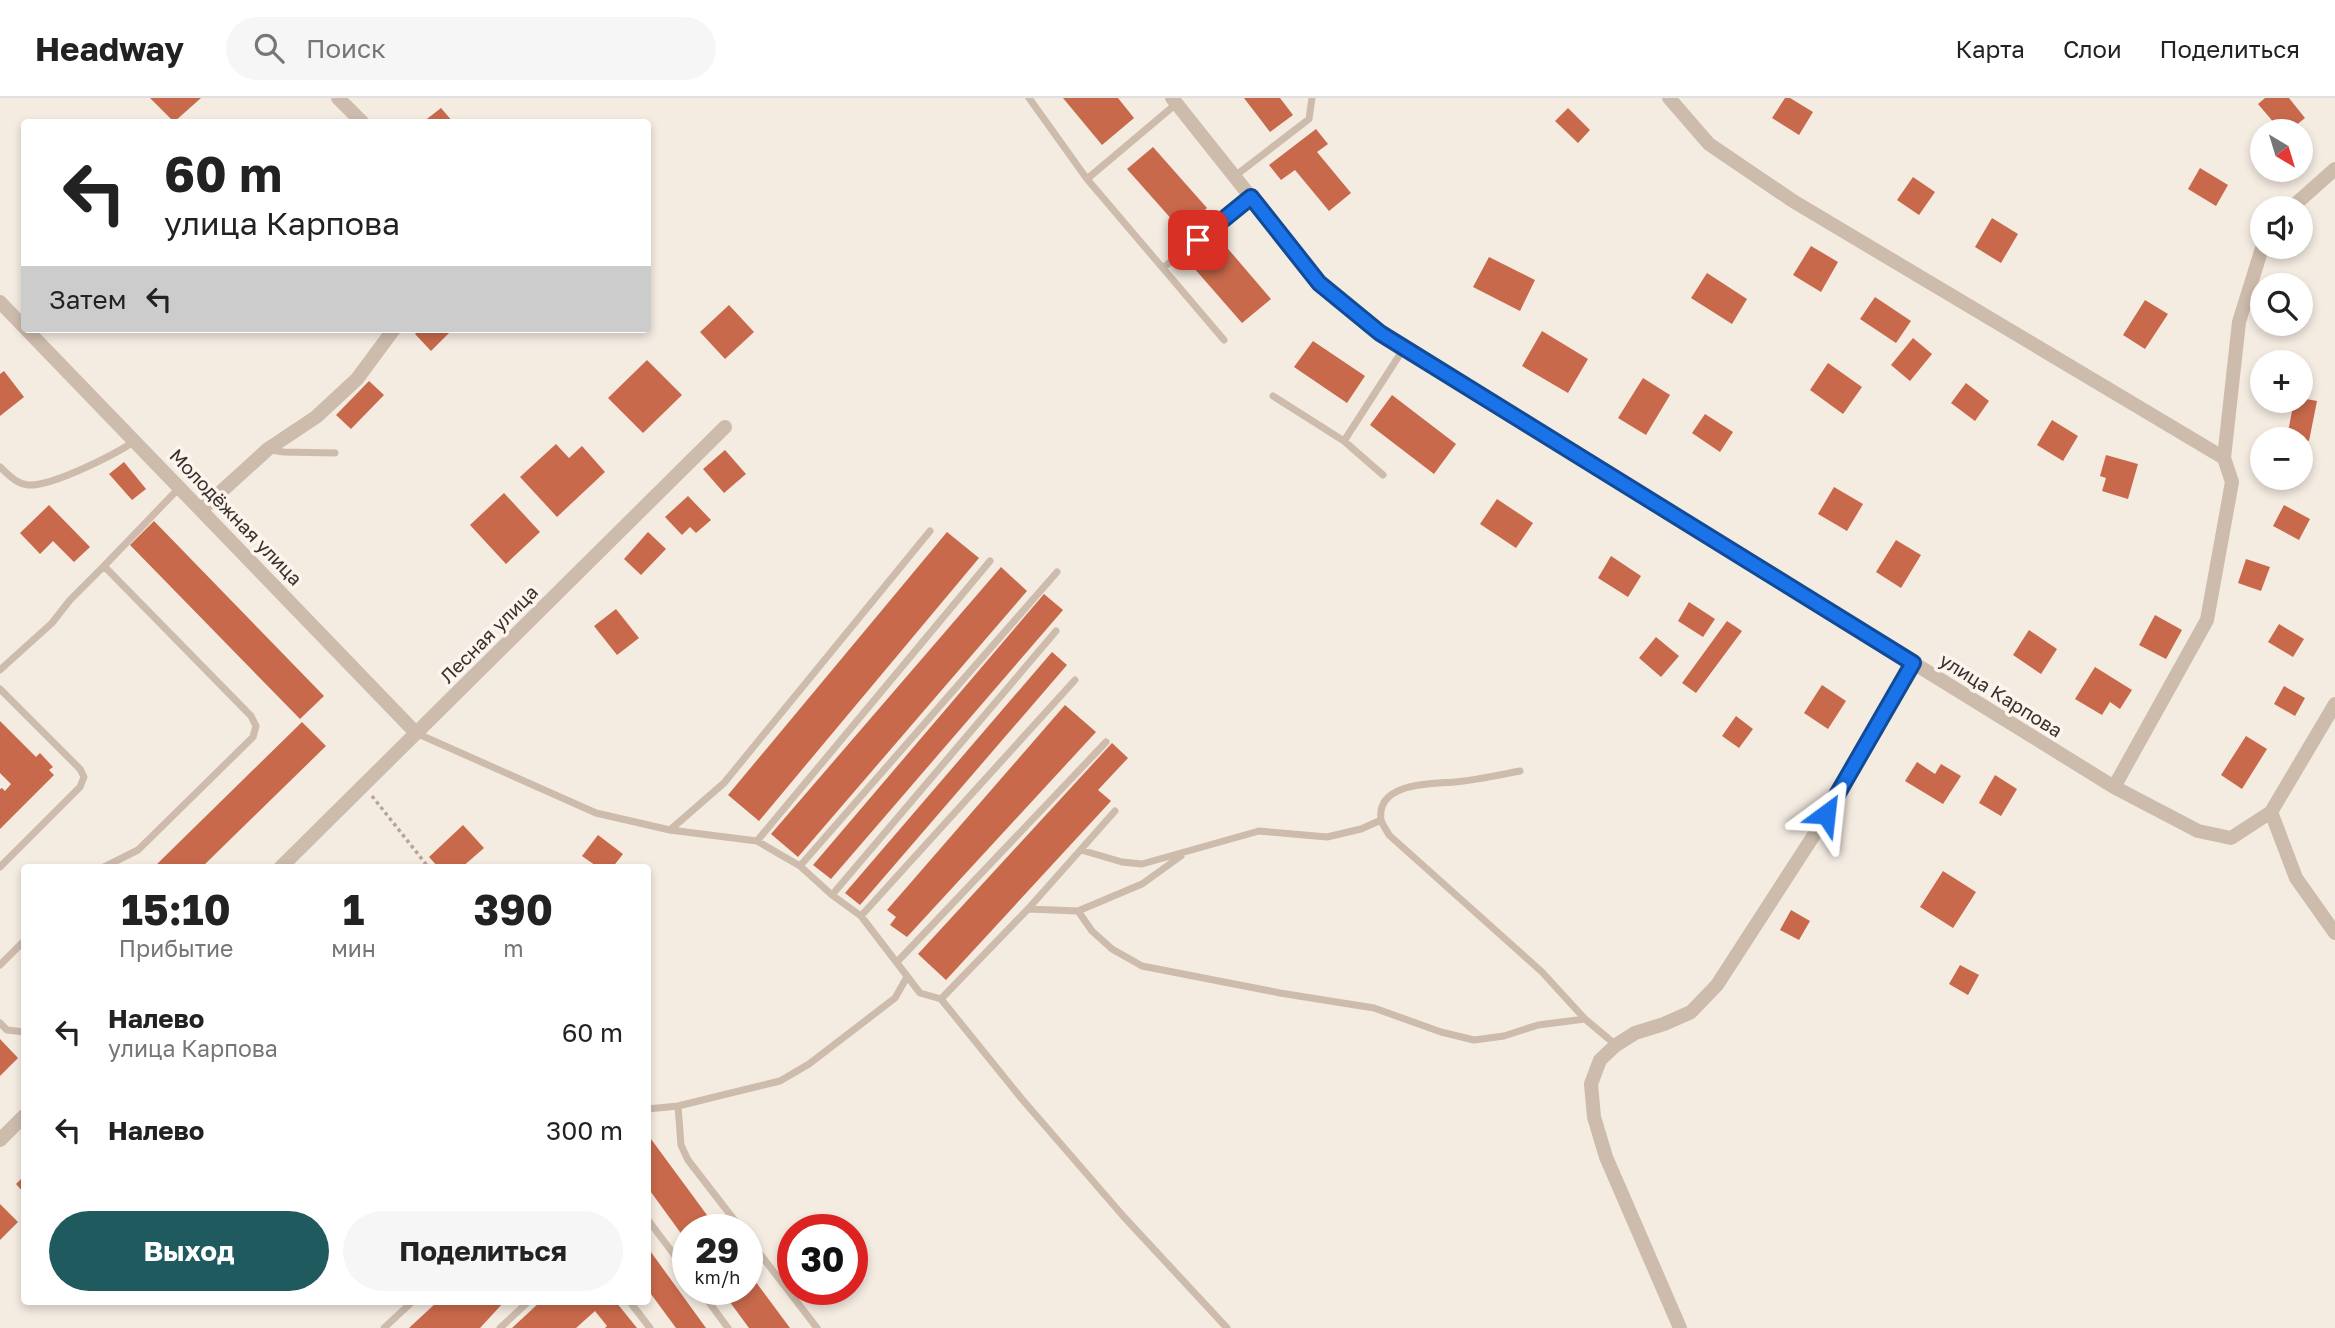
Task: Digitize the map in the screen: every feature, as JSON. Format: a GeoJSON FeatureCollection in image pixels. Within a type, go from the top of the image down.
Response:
{"type":"FeatureCollection","features":[{"type":"Feature","properties":{"kind":"street"},"geometry":{"type":"LineString","coordinates":[[338,98],[359,119]]}},
{"type":"Feature","properties":{"kind":"street"},"geometry":{"type":"LineString","coordinates":[[1669,98],[1709,144],[1793,201],[2224,458]]}},
{"type":"Feature","properties":{"kind":"street","name":"улица Карпова"},"geometry":{"type":"LineString","coordinates":[[1174,101],[1319,283],[1380,333],[2115,787],[2198,831],[2231,838],[2271,812],[2335,704]]}},
{"type":"Feature","properties":{"kind":"street"},"geometry":{"type":"LineString","coordinates":[[2305,196],[2335,169]]}},
{"type":"Feature","properties":{"kind":"street"},"geometry":{"type":"LineString","coordinates":[[2115,787],[2207,620],[2232,482],[2224,458],[2239,322],[2259,259]]}},
{"type":"Feature","properties":{"kind":"street","name":"Молодёжная улица"},"geometry":{"type":"LineString","coordinates":[[0,302],[21,324]]}},
{"type":"Feature","properties":{"kind":"street","name":"Молодёжная улица"},"geometry":{"type":"LineString","coordinates":[[30,333],[416,733]]}},
{"type":"Feature","properties":{"kind":"street"},"geometry":{"type":"LineString","coordinates":[[202,509],[268,449],[316,417],[357,379],[391,333]]}},
{"type":"Feature","properties":{"kind":"street","name":"Лесная улица"},"geometry":{"type":"LineString","coordinates":[[284,864],[725,427]]}},
{"type":"Feature","properties":{"kind":"street"},"geometry":{"type":"LineString","coordinates":[[1680,1328],[1606,1157],[1594,1117],[1591,1084],[1600,1060],[1616,1045],[1635,1033],[1691,1012],[1717,985],[1814,835],[1913,663]]}},
{"type":"Feature","properties":{"kind":"street"},"geometry":{"type":"LineString","coordinates":[[2271,812],[2296,878],[2335,933]]}},
{"type":"Feature","properties":{"kind":"street"},"geometry":{"type":"LineString","coordinates":[[0,1140],[21,1119]]}},
{"type":"Feature","properties":{"kind":"lane"},"geometry":{"type":"LineString","coordinates":[[1029,98],[1087,179],[1224,340]]}},
{"type":"Feature","properties":{"kind":"lane"},"geometry":{"type":"LineString","coordinates":[[1234,177],[1309,118],[1312,98]]}},
{"type":"Feature","properties":{"kind":"lane"},"geometry":{"type":"LineString","coordinates":[[1087,179],[1174,101]]}},
{"type":"Feature","properties":{"kind":"lane"},"geometry":{"type":"LineString","coordinates":[[1163,268],[1251,197]]}},
{"type":"Feature","properties":{"kind":"lane"},"geometry":{"type":"LineString","coordinates":[[1344,441],[1404,348]]}},
{"type":"Feature","properties":{"kind":"lane"},"geometry":{"type":"LineString","coordinates":[[1273,396],[1344,441],[1383,475]]}},
{"type":"Feature","properties":{"kind":"lane"},"geometry":{"type":"LineString","coordinates":[[0,467],[17,482],[28,485],[47,482],[117,453],[135,441]]}},
{"type":"Feature","properties":{"kind":"lane"},"geometry":{"type":"LineString","coordinates":[[268,449],[335,453]]}},
{"type":"Feature","properties":{"kind":"lane"},"geometry":{"type":"LineString","coordinates":[[0,670],[52,623],[70,600],[180,487]]}},
{"type":"Feature","properties":{"kind":"lane"},"geometry":{"type":"LineString","coordinates":[[670,830],[724,783],[930,531]]}},
{"type":"Feature","properties":{"kind":"lane"},"geometry":{"type":"LineString","coordinates":[[757,841],[989,561]]}},
{"type":"Feature","properties":{"kind":"lane"},"geometry":{"type":"LineString","coordinates":[[104,566],[251,716],[256,726],[253,737],[138,850],[110,864]]}},
{"type":"Feature","properties":{"kind":"lane"},"geometry":{"type":"LineString","coordinates":[[800,866],[1057,572]]}},
{"type":"Feature","properties":{"kind":"lane"},"geometry":{"type":"LineString","coordinates":[[832,895],[1056,631]]}},
{"type":"Feature","properties":{"kind":"lane"},"geometry":{"type":"LineString","coordinates":[[861,916],[1075,680]]}},
{"type":"Feature","properties":{"kind":"lane"},"geometry":{"type":"LineString","coordinates":[[0,689],[80,769],[84,777],[79,787],[0,867]]}},
{"type":"Feature","properties":{"kind":"lane"},"geometry":{"type":"LineString","coordinates":[[416,733],[596,813],[670,830],[757,841],[800,866],[832,895],[861,916],[920,993],[941,999],[1021,1098],[1124,1217],[1227,1328]]}},
{"type":"Feature","properties":{"kind":"lane"},"geometry":{"type":"LineString","coordinates":[[897,962],[1105,742]]}},
{"type":"Feature","properties":{"kind":"lane"},"geometry":{"type":"LineString","coordinates":[[1520,772],[1457,782],[1416,785],[1397,791],[1384,803],[1381,820],[1389,835],[1542,972],[1585,1019],[1616,1045]]}},
{"type":"Feature","properties":{"kind":"lane"},"geometry":{"type":"LineString","coordinates":[[941,999],[1028,909],[1115,811]]}},
{"type":"Feature","properties":{"kind":"lane"},"geometry":{"type":"LineString","coordinates":[[1081,849],[1122,862],[1142,864],[1259,831],[1326,837],[1361,829],[1381,820]]}},
{"type":"Feature","properties":{"kind":"lane"},"geometry":{"type":"LineString","coordinates":[[1028,909],[1078,911],[1142,884],[1184,853]]}},
{"type":"Feature","properties":{"kind":"lane"},"geometry":{"type":"LineString","coordinates":[[1078,911],[1092,932],[1112,949],[1142,966],[1194,978],[1374,1009],[1441,1032],[1475,1040],[1585,1019]]}},
{"type":"Feature","properties":{"kind":"lane"},"geometry":{"type":"LineString","coordinates":[[0,964],[21,944]]}},
{"type":"Feature","properties":{"kind":"lane"},"geometry":{"type":"LineString","coordinates":[[651,1109],[678,1106],[780,1082],[810,1064],[895,998],[907,977]]}},
{"type":"Feature","properties":{"kind":"lane"},"geometry":{"type":"LineString","coordinates":[[0,1023],[7,1030],[21,1032]]}},
{"type":"Feature","properties":{"kind":"lane"},"geometry":{"type":"LineString","coordinates":[[678,1106],[681,1145],[688,1160],[730,1214]]}},
{"type":"Feature","properties":{"kind":"lane"},"geometry":{"type":"LineString","coordinates":[[651,1224],[672,1252]]}},
{"type":"Feature","properties":{"kind":"lane"},"geometry":{"type":"LineString","coordinates":[[763,1258],[817,1328]]}},
{"type":"Feature","properties":{"kind":"lane"},"geometry":{"type":"LineString","coordinates":[[384,1328],[409,1305]]}},
{"type":"Feature","properties":{"kind":"lane"},"geometry":{"type":"LineString","coordinates":[[500,1328],[525,1305]]}},
{"type":"Feature","properties":{"kind":"lane"},"geometry":{"type":"LineString","coordinates":[[632,1305],[650,1328]]}},
{"type":"Feature","properties":{"kind":"lane"},"geometry":{"type":"LineString","coordinates":[[711,1305],[728,1328]]}},
{"type":"Feature","properties":{"kind":"path"},"geometry":{"type":"LineString","coordinates":[[364,787],[426,864]]}},
{"type":"Feature","properties":{"kind":"building"},"geometry":{"type":"Polygon","coordinates":[[[150,98],[201,98],[177,119],[171,119],[150,98]]]}},
{"type":"Feature","properties":{"kind":"building"},"geometry":{"type":"Polygon","coordinates":[[[1063,98],[1118,98],[1134,118],[1102,145],[1063,98]]]}},
{"type":"Feature","properties":{"kind":"building"},"geometry":{"type":"Polygon","coordinates":[[[1244,98],[1280,98],[1293,115],[1270,132],[1244,98]]]}},
{"type":"Feature","properties":{"kind":"building"},"geometry":{"type":"Polygon","coordinates":[[[1785,98],[1790,98],[1813,112],[1799,135],[1772,118],[1785,98]]]}},
{"type":"Feature","properties":{"kind":"building"},"geometry":{"type":"Polygon","coordinates":[[[2265,98],[2289,98],[2305,118],[2271,119],[2258,104],[2265,98]]]}},
{"type":"Feature","properties":{"kind":"building"},"geometry":{"type":"Polygon","coordinates":[[[441,108],[450,119],[427,119],[441,108]]]}},
{"type":"Feature","properties":{"kind":"building"},"geometry":{"type":"Polygon","coordinates":[[[1568,108],[1590,130],[1578,143],[1555,121],[1568,108]]]}},
{"type":"Feature","properties":{"kind":"building"},"geometry":{"type":"Polygon","coordinates":[[[1316,129],[1328,144],[1317,152],[1351,193],[1329,211],[1295,170],[1281,180],[1269,165],[1316,129]]]}},
{"type":"Feature","properties":{"kind":"building"},"geometry":{"type":"Polygon","coordinates":[[[1153,147],[1207,208],[1182,231],[1127,169],[1153,147]]]}},
{"type":"Feature","properties":{"kind":"building"},"geometry":{"type":"Polygon","coordinates":[[[2200,168],[2228,185],[2216,206],[2188,189],[2200,168]]]}},
{"type":"Feature","properties":{"kind":"building"},"geometry":{"type":"Polygon","coordinates":[[[1913,177],[1935,192],[1919,215],[1897,200],[1913,177]]]}},
{"type":"Feature","properties":{"kind":"building"},"geometry":{"type":"Polygon","coordinates":[[[1992,218],[2018,234],[2001,263],[1975,247],[1992,218]]]}},
{"type":"Feature","properties":{"kind":"building"},"geometry":{"type":"Polygon","coordinates":[[[1223,243],[1271,299],[1242,323],[1194,268],[1223,243]]]}},
{"type":"Feature","properties":{"kind":"building"},"geometry":{"type":"Polygon","coordinates":[[[1811,246],[1838,262],[1821,292],[1793,275],[1811,246]]]}},
{"type":"Feature","properties":{"kind":"building"},"geometry":{"type":"Polygon","coordinates":[[[1489,257],[1535,280],[1520,311],[1473,287],[1489,257]]]}},
{"type":"Feature","properties":{"kind":"building"},"geometry":{"type":"Polygon","coordinates":[[[1707,273],[1747,299],[1732,324],[1691,298],[1707,273]]]}},
{"type":"Feature","properties":{"kind":"building"},"geometry":{"type":"Polygon","coordinates":[[[1875,297],[1911,321],[1896,343],[1860,319],[1875,297]]]}},
{"type":"Feature","properties":{"kind":"building"},"geometry":{"type":"Polygon","coordinates":[[[2145,300],[2168,314],[2145,349],[2123,335],[2145,300]]]}},
{"type":"Feature","properties":{"kind":"building"},"geometry":{"type":"Polygon","coordinates":[[[729,305],[754,332],[725,359],[700,332],[729,305]]]}},
{"type":"Feature","properties":{"kind":"building"},"geometry":{"type":"Polygon","coordinates":[[[1542,331],[1588,359],[1568,393],[1522,366],[1542,331]]]}},
{"type":"Feature","properties":{"kind":"building"},"geometry":{"type":"Polygon","coordinates":[[[416,333],[449,333],[431,351],[416,333]]]}},
{"type":"Feature","properties":{"kind":"building"},"geometry":{"type":"Polygon","coordinates":[[[1913,338],[1932,354],[1910,381],[1891,365],[1913,338]]]}},
{"type":"Feature","properties":{"kind":"building"},"geometry":{"type":"Polygon","coordinates":[[[1313,341],[1365,376],[1347,403],[1294,367],[1313,341]]]}},
{"type":"Feature","properties":{"kind":"building"},"geometry":{"type":"Polygon","coordinates":[[[647,360],[682,395],[643,433],[608,398],[647,360]]]}},
{"type":"Feature","properties":{"kind":"building"},"geometry":{"type":"Polygon","coordinates":[[[1828,363],[1862,387],[1843,414],[1810,390],[1828,363]]]}},
{"type":"Feature","properties":{"kind":"building"},"geometry":{"type":"Polygon","coordinates":[[[4,371],[24,397],[0,416],[0,374],[4,371]]]}},
{"type":"Feature","properties":{"kind":"building"},"geometry":{"type":"Polygon","coordinates":[[[1643,378],[1670,395],[1646,435],[1618,418],[1643,378]]]}},
{"type":"Feature","properties":{"kind":"building"},"geometry":{"type":"Polygon","coordinates":[[[369,381],[384,395],[351,429],[336,415],[369,381]]]}},
{"type":"Feature","properties":{"kind":"building"},"geometry":{"type":"Polygon","coordinates":[[[1966,383],[1989,401],[1975,421],[1951,403],[1966,383]]]}},
{"type":"Feature","properties":{"kind":"building"},"geometry":{"type":"Polygon","coordinates":[[[1392,395],[1456,444],[1434,474],[1370,425],[1392,395]]]}},
{"type":"Feature","properties":{"kind":"building"},"geometry":{"type":"Polygon","coordinates":[[[2313,400],[2317,401],[2312,427],[2289,427],[2292,413],[2313,413],[2313,400]]]}},
{"type":"Feature","properties":{"kind":"building"},"geometry":{"type":"Polygon","coordinates":[[[1705,414],[1733,432],[1720,452],[1692,433],[1705,414]]]}},
{"type":"Feature","properties":{"kind":"building"},"geometry":{"type":"Polygon","coordinates":[[[2052,420],[2078,436],[2063,461],[2037,445],[2052,420]]]}},
{"type":"Feature","properties":{"kind":"building"},"geometry":{"type":"Polygon","coordinates":[[[556,444],[569,458],[582,446],[605,472],[557,517],[520,477],[556,444]]]}},
{"type":"Feature","properties":{"kind":"building"},"geometry":{"type":"Polygon","coordinates":[[[725,450],[746,474],[724,493],[703,469],[725,450]]]}},
{"type":"Feature","properties":{"kind":"building"},"geometry":{"type":"Polygon","coordinates":[[[2106,455],[2138,464],[2128,499],[2102,491],[2106,478],[2100,476],[2106,455]]]}},
{"type":"Feature","properties":{"kind":"building"},"geometry":{"type":"Polygon","coordinates":[[[124,462],[146,489],[132,500],[109,474],[124,462]]]}},
{"type":"Feature","properties":{"kind":"building"},"geometry":{"type":"Polygon","coordinates":[[[1834,487],[1863,504],[1847,531],[1818,514],[1834,487]]]}},
{"type":"Feature","properties":{"kind":"building"},"geometry":{"type":"Polygon","coordinates":[[[504,493],[540,532],[506,564],[470,525],[504,493]]]}},
{"type":"Feature","properties":{"kind":"building"},"geometry":{"type":"Polygon","coordinates":[[[688,496],[711,520],[696,533],[690,527],[682,535],[665,517],[688,496]]]}},
{"type":"Feature","properties":{"kind":"building"},"geometry":{"type":"Polygon","coordinates":[[[1497,499],[1533,523],[1516,548],[1480,524],[1497,499]]]}},
{"type":"Feature","properties":{"kind":"building"},"geometry":{"type":"Polygon","coordinates":[[[49,505],[90,547],[74,562],[53,541],[40,554],[20,533],[49,505]]]}},
{"type":"Feature","properties":{"kind":"building"},"geometry":{"type":"Polygon","coordinates":[[[2284,505],[2310,519],[2299,540],[2273,526],[2284,505]]]}},
{"type":"Feature","properties":{"kind":"building"},"geometry":{"type":"Polygon","coordinates":[[[154,521],[324,696],[300,719],[130,545],[154,521]]]}},
{"type":"Feature","properties":{"kind":"building"},"geometry":{"type":"Polygon","coordinates":[[[648,532],[666,549],[641,575],[624,559],[648,532]]]}},
{"type":"Feature","properties":{"kind":"building"},"geometry":{"type":"Polygon","coordinates":[[[947,532],[979,558],[759,821],[728,795],[947,532]]]}},
{"type":"Feature","properties":{"kind":"building"},"geometry":{"type":"Polygon","coordinates":[[[1896,540],[1921,555],[1901,588],[1876,572],[1896,540]]]}},
{"type":"Feature","properties":{"kind":"building"},"geometry":{"type":"Polygon","coordinates":[[[1611,556],[1641,576],[1628,597],[1598,578],[1611,556]]]}},
{"type":"Feature","properties":{"kind":"building"},"geometry":{"type":"Polygon","coordinates":[[[2246,559],[2270,567],[2261,591],[2238,583],[2246,559]]]}},
{"type":"Feature","properties":{"kind":"building"},"geometry":{"type":"Polygon","coordinates":[[[1001,567],[1027,591],[798,857],[771,834],[1001,567]]]}},
{"type":"Feature","properties":{"kind":"building"},"geometry":{"type":"Polygon","coordinates":[[[1044,594],[1063,610],[831,879],[813,865],[1044,594]]]}},
{"type":"Feature","properties":{"kind":"building"},"geometry":{"type":"Polygon","coordinates":[[[1689,602],[1715,619],[1703,637],[1678,621],[1689,602]]]}},
{"type":"Feature","properties":{"kind":"building"},"geometry":{"type":"Polygon","coordinates":[[[616,609],[639,638],[617,655],[594,626],[616,609]]]}},
{"type":"Feature","properties":{"kind":"building"},"geometry":{"type":"Polygon","coordinates":[[[2155,615],[2182,630],[2166,659],[2139,645],[2155,615]]]}},
{"type":"Feature","properties":{"kind":"building"},"geometry":{"type":"Polygon","coordinates":[[[1727,621],[1742,631],[1696,693],[1682,683],[1727,621]]]}},
{"type":"Feature","properties":{"kind":"building"},"geometry":{"type":"Polygon","coordinates":[[[2279,624],[2304,639],[2293,657],[2268,642],[2279,624]]]}},
{"type":"Feature","properties":{"kind":"building"},"geometry":{"type":"Polygon","coordinates":[[[2029,630],[2057,649],[2041,674],[2013,655],[2029,630]]]}},
{"type":"Feature","properties":{"kind":"building"},"geometry":{"type":"Polygon","coordinates":[[[1656,637],[1679,656],[1661,677],[1639,658],[1656,637]]]}},
{"type":"Feature","properties":{"kind":"building"},"geometry":{"type":"Polygon","coordinates":[[[1052,652],[1067,665],[860,905],[845,893],[1052,652]]]}},
{"type":"Feature","properties":{"kind":"building"},"geometry":{"type":"Polygon","coordinates":[[[2095,667],[2132,690],[2120,709],[2110,702],[2102,715],[2075,699],[2095,667]]]}},
{"type":"Feature","properties":{"kind":"building"},"geometry":{"type":"Polygon","coordinates":[[[1822,685],[1846,701],[1828,729],[1804,713],[1822,685]]]}},
{"type":"Feature","properties":{"kind":"building"},"geometry":{"type":"Polygon","coordinates":[[[2284,686],[2305,698],[2295,716],[2274,704],[2284,686]]]}},
{"type":"Feature","properties":{"kind":"building"},"geometry":{"type":"Polygon","coordinates":[[[1065,705],[1096,732],[907,937],[890,925],[896,917],[887,910],[1065,705]]]}},
{"type":"Feature","properties":{"kind":"building"},"geometry":{"type":"Polygon","coordinates":[[[1736,716],[1753,729],[1739,748],[1722,736],[1736,716]]]}},
{"type":"Feature","properties":{"kind":"building"},"geometry":{"type":"Polygon","coordinates":[[[0,721],[36,757],[40,753],[53,767],[49,770],[54,775],[0,829],[0,789],[5,791],[11,784],[0,773],[0,721]]]}},
{"type":"Feature","properties":{"kind":"building"},"geometry":{"type":"Polygon","coordinates":[[[302,722],[326,746],[205,864],[157,864],[302,722]]]}},
{"type":"Feature","properties":{"kind":"building"},"geometry":{"type":"Polygon","coordinates":[[[2246,736],[2267,749],[2242,789],[2221,775],[2246,736]]]}},
{"type":"Feature","properties":{"kind":"building"},"geometry":{"type":"Polygon","coordinates":[[[1112,743],[1128,758],[1098,790],[1111,801],[946,980],[918,954],[1112,743]]]}},
{"type":"Feature","properties":{"kind":"building"},"geometry":{"type":"Polygon","coordinates":[[[1917,762],[1935,774],[1941,764],[1961,776],[1943,804],[1905,781],[1917,762]]]}},
{"type":"Feature","properties":{"kind":"building"},"geometry":{"type":"Polygon","coordinates":[[[1995,775],[2017,789],[2001,816],[1979,803],[1995,775]]]}},
{"type":"Feature","properties":{"kind":"building"},"geometry":{"type":"Polygon","coordinates":[[[463,825],[484,848],[466,864],[435,864],[429,857],[463,825]]]}},
{"type":"Feature","properties":{"kind":"building"},"geometry":{"type":"Polygon","coordinates":[[[598,835],[623,854],[615,864],[593,864],[582,856],[598,835]]]}},
{"type":"Feature","properties":{"kind":"building"},"geometry":{"type":"Polygon","coordinates":[[[1943,871],[1976,892],[1953,928],[1920,907],[1943,871]]]}},
{"type":"Feature","properties":{"kind":"building"},"geometry":{"type":"Polygon","coordinates":[[[1791,910],[1810,921],[1799,940],[1780,930],[1791,910]]]}},
{"type":"Feature","properties":{"kind":"building"},"geometry":{"type":"Polygon","coordinates":[[[1960,965],[1979,975],[1968,995],[1949,984],[1960,965]]]}},
{"type":"Feature","properties":{"kind":"building"},"geometry":{"type":"Polygon","coordinates":[[[0,1039],[18,1058],[0,1076],[0,1039]]]}},
{"type":"Feature","properties":{"kind":"building"},"geometry":{"type":"Polygon","coordinates":[[[651,1139],[706,1214],[672,1214],[672,1221],[651,1192],[651,1139]]]}},
{"type":"Feature","properties":{"kind":"building"},"geometry":{"type":"Polygon","coordinates":[[[0,1204],[18,1222],[0,1240],[0,1204]]]}},
{"type":"Feature","properties":{"kind":"building"},"geometry":{"type":"Polygon","coordinates":[[[651,1252],[672,1281],[672,1305],[689,1305],[706,1328],[676,1328],[651,1294],[651,1252]]]}},
{"type":"Feature","properties":{"kind":"building"},"geometry":{"type":"Polygon","coordinates":[[[763,1292],[790,1328],[749,1328],[732,1305],[763,1305],[763,1292]]]}},
{"type":"Feature","properties":{"kind":"building"},"geometry":{"type":"Polygon","coordinates":[[[434,1305],[501,1305],[480,1328],[409,1328],[434,1305]]]}},
{"type":"Feature","properties":{"kind":"building"},"geometry":{"type":"Polygon","coordinates":[[[537,1305],[618,1305],[637,1328],[605,1328],[607,1326],[595,1311],[576,1328],[512,1328],[537,1305]]]}},
{"type":"Feature","properties":{"kind":"route"},"geometry":{"type":"LineString","coordinates":[[1198,240],[1251,197],[1319,283],[1380,333],[1913,663],[1826,814]]}}]}
